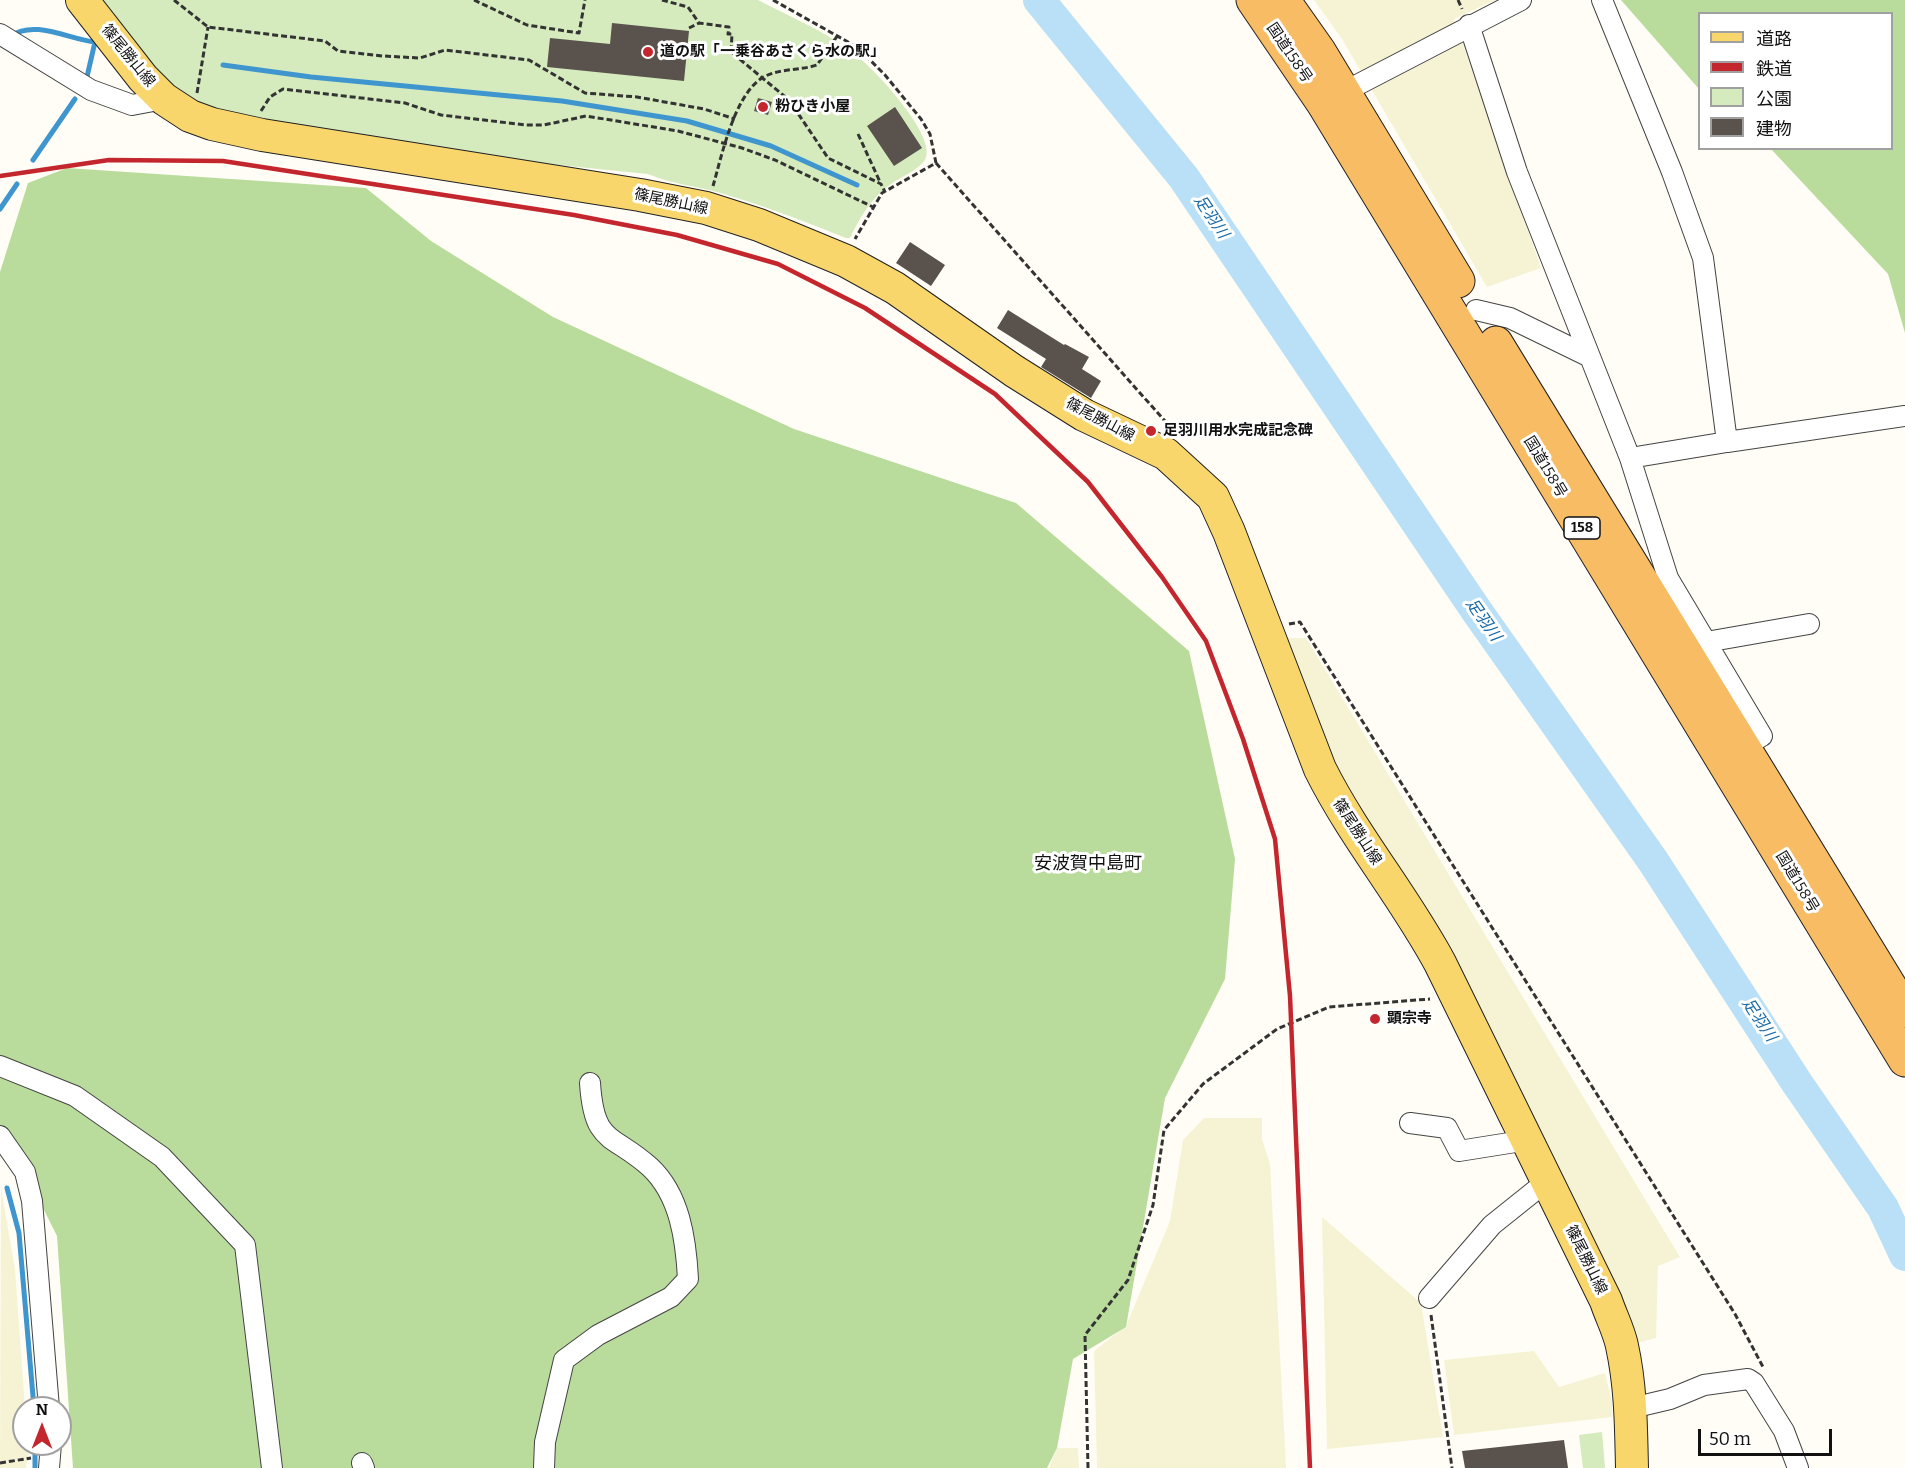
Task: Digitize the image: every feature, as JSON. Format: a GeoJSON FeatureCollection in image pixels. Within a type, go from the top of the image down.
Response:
{"type":"FeatureCollection","features":[{"type":"Feature","properties":{"kind":"highway","name":"国道158号"},"geometry":{"type":"LineString","coordinates":[[1253,0],[1333,97],[1476,310],[1733,753],[1905,1060]]}},
{"type":"Feature","properties":{"kind":"highway","name":"国道158号"},"geometry":{"type":"LineString","coordinates":[[1283,0],[1333,97],[1733,753],[1905,1011]]}},
{"type":"Feature","properties":{"kind":"main road","name":"篠尾勝山線"},"geometry":{"type":"LineString","coordinates":[[82,0],[143,78],[177,107],[247,132],[640,195],[706,208],[759,225],[846,261],[904,294],[1014,371],[1084,415],[1166,454],[1197,480],[1213,497],[1309,742],[1338,805],[1426,937],[1606,1301],[1622,1344],[1632,1408],[1632,1468]]}},
{"type":"Feature","properties":{"kind":"street"},"geometry":{"type":"LineString","coordinates":[[1333,97],[1521,0]]}},
{"type":"Feature","properties":{"kind":"street"},"geometry":{"type":"LineString","coordinates":[[1602,0],[1672,172],[1703,258],[1727,442]]}},
{"type":"Feature","properties":{"kind":"street"},"geometry":{"type":"LineString","coordinates":[[1469,25],[1516,172],[1630,458],[1668,578],[1762,736],[1733,753]]}},
{"type":"Feature","properties":{"kind":"street"},"geometry":{"type":"LineString","coordinates":[[0,34],[91,90],[132,105],[177,107]]}},
{"type":"Feature","properties":{"kind":"street"},"geometry":{"type":"LineString","coordinates":[[1476,310],[1510,318],[1588,356]]}},
{"type":"Feature","properties":{"kind":"street"},"geometry":{"type":"LineString","coordinates":[[1630,458],[1905,416]]}},
{"type":"Feature","properties":{"kind":"street"},"geometry":{"type":"LineString","coordinates":[[1706,642],[1809,624]]}},
{"type":"Feature","properties":{"kind":"street"},"geometry":{"type":"LineString","coordinates":[[0,1066],[75,1096],[162,1157],[245,1245],[272,1468]]}},
{"type":"Feature","properties":{"kind":"street"},"geometry":{"type":"LineString","coordinates":[[544,1468],[545,1442],[564,1360],[598,1335],[671,1297],[688,1279],[687,1247],[680,1215],[650,1167],[607,1138],[592,1111],[590,1083]]}},
{"type":"Feature","properties":{"kind":"street"},"geometry":{"type":"LineString","coordinates":[[1410,1122],[1447,1128],[1459,1151],[1528,1140]]}},
{"type":"Feature","properties":{"kind":"street"},"geometry":{"type":"LineString","coordinates":[[0,1136],[25,1172],[32,1201],[48,1396]]}},
{"type":"Feature","properties":{"kind":"street"},"geometry":{"type":"LineString","coordinates":[[1429,1298],[1492,1225],[1548,1181]]}},
{"type":"Feature","properties":{"kind":"street"},"geometry":{"type":"LineString","coordinates":[[1632,1408],[1670,1399],[1704,1385],[1748,1379],[1754,1383],[1784,1431],[1798,1468]]}},
{"type":"Feature","properties":{"kind":"path"},"geometry":{"type":"LineString","coordinates":[[174,0],[208,27],[325,41],[338,51],[420,58],[445,50],[529,60],[585,93],[637,97],[704,110],[735,119]]}},
{"type":"Feature","properties":{"kind":"path"},"geometry":{"type":"LineString","coordinates":[[474,0],[527,25],[579,33],[585,0]]}},
{"type":"Feature","properties":{"kind":"path"},"geometry":{"type":"LineString","coordinates":[[662,0],[688,7],[699,23]]}},
{"type":"Feature","properties":{"kind":"path"},"geometry":{"type":"LineString","coordinates":[[773,0],[857,47],[885,75],[921,119],[930,134],[936,163],[1179,438]]}},
{"type":"Feature","properties":{"kind":"path"},"geometry":{"type":"LineString","coordinates":[[689,28],[699,23],[729,27],[728,34],[732,34],[731,52],[789,100],[828,158],[880,183]]}},
{"type":"Feature","properties":{"kind":"path"},"geometry":{"type":"LineString","coordinates":[[177,107],[196,99],[208,27]]}},
{"type":"Feature","properties":{"kind":"path"},"geometry":{"type":"LineString","coordinates":[[706,208],[725,144],[746,94],[762,78],[817,65],[838,35]]}},
{"type":"Feature","properties":{"kind":"path"},"geometry":{"type":"LineString","coordinates":[[247,132],[270,97],[283,89],[405,103],[441,115],[526,125],[544,125],[586,116],[678,131],[725,144],[775,160],[873,207]]}},
{"type":"Feature","properties":{"kind":"path"},"geometry":{"type":"LineString","coordinates":[[858,134],[885,192]]}},
{"type":"Feature","properties":{"kind":"path"},"geometry":{"type":"LineString","coordinates":[[846,261],[858,231],[885,192],[936,163]]}},
{"type":"Feature","properties":{"kind":"path"},"geometry":{"type":"LineString","coordinates":[[1265,627],[1300,622],[1735,1314],[1768,1377]]}},
{"type":"Feature","properties":{"kind":"path"},"geometry":{"type":"LineString","coordinates":[[1088,1468],[1085,1335],[1128,1280],[1153,1205],[1164,1131],[1203,1084],[1277,1029],[1329,1006],[1456,998]]}},
{"type":"Feature","properties":{"kind":"path"},"geometry":{"type":"LineString","coordinates":[[1429,1298],[1452,1468]]}},
{"type":"Feature","properties":{"kind":"path"},"geometry":{"type":"LineString","coordinates":[[0,1463],[23,1459]]}},
{"type":"Feature","properties":{"kind":"shaded area"},"geometry":{"type":"Polygon","coordinates":[[[1314,0],[1495,0],[1454,19],[1541,268],[1487,287],[1342,39],[1314,0]]]}},
{"type":"Feature","properties":{"kind":"shaded area"},"geometry":{"type":"Polygon","coordinates":[[[1285,638],[1306,638],[1680,1257],[1658,1266],[1656,1338],[1629,1345],[1341,787],[1285,638]]]}},
{"type":"Feature","properties":{"kind":"shaded area"},"geometry":{"type":"Polygon","coordinates":[[[1204,1118],[1262,1118],[1262,1139],[1270,1164],[1286,1468],[1097,1468],[1094,1351],[1126,1326],[1170,1221],[1183,1140],[1204,1118]]]}},
{"type":"Feature","properties":{"kind":"shaded area"},"geometry":{"type":"Polygon","coordinates":[[[1,1188],[15,1269],[24,1396],[12,1396],[12,1456],[28,1456],[26,1468],[0,1468],[1,1188]]]}},
{"type":"Feature","properties":{"kind":"shaded area"},"geometry":{"type":"Polygon","coordinates":[[[1322,1217],[1421,1303],[1443,1437],[1327,1449],[1322,1217]]]}},
{"type":"Feature","properties":{"kind":"shaded area"},"geometry":{"type":"Polygon","coordinates":[[[1534,1351],[1559,1387],[1605,1373],[1612,1402],[1612,1417],[1454,1435],[1444,1360],[1534,1351]]]}},
{"type":"Feature","properties":{"kind":"shaded area"},"geometry":{"type":"Polygon","coordinates":[[[1057,1448],[1078,1448],[1079,1468],[1049,1468],[1057,1448]]]}},
{"type":"Feature","properties":{"kind":"green space"},"geometry":{"type":"Polygon","coordinates":[[[100,0],[758,0],[829,36],[873,70],[913,118],[927,149],[925,160],[878,195],[862,215],[850,238],[846,238],[739,199],[648,174],[458,155],[209,108],[176,91],[149,65],[100,0]]]}},
{"type":"Feature","properties":{"kind":"green space"},"geometry":{"type":"Polygon","coordinates":[[[1621,0],[1905,0],[1905,333],[1888,274],[1772,150],[1893,150],[1893,12],[1698,12],[1698,88],[1621,0]]]}},
{"type":"Feature","properties":{"kind":"green space"},"geometry":{"type":"Polygon","coordinates":[[[67,168],[366,188],[431,241],[553,317],[794,429],[1016,503],[1189,651],[1235,859],[1225,979],[1165,1098],[1126,1327],[1073,1359],[1057,1448],[1047,1468],[73,1468],[72,1396],[68,1396],[57,1236],[25,1172],[0,1139],[0,272],[28,183],[67,168]]]}},
{"type":"Feature","properties":{"kind":"green space"},"geometry":{"type":"Polygon","coordinates":[[[1602,1432],[1605,1468],[1583,1468],[1579,1435],[1602,1432]]]}},
{"type":"Feature","properties":{"kind":"building","name":"道の駅「一乗谷あさくら水の駅」"},"geometry":{"type":"Polygon","coordinates":[[[612,23],[689,31],[684,81],[547,67],[550,38],[610,44],[612,23]]]}},
{"type":"Feature","properties":{"kind":"building","name":"粉ひき小屋"},"geometry":{"type":"Polygon","coordinates":[[[758,98],[772,102],[768,115],[754,111],[758,98]]]}},
{"type":"Feature","properties":{"kind":"building"},"geometry":{"type":"Polygon","coordinates":[[[895,107],[922,148],[894,166],[867,126],[895,107]]]}},
{"type":"Feature","properties":{"kind":"building"},"geometry":{"type":"Polygon","coordinates":[[[910,242],[945,265],[931,286],[896,263],[910,242]]]}},
{"type":"Feature","properties":{"kind":"building"},"geometry":{"type":"Polygon","coordinates":[[[1008,310],[1064,345],[1089,357],[1082,369],[1101,381],[1091,398],[1041,367],[1046,359],[997,328],[1008,310]]]}},
{"type":"Feature","properties":{"kind":"building"},"geometry":{"type":"Polygon","coordinates":[[[1564,1440],[1568,1468],[1465,1468],[1462,1451],[1564,1440]]]}},
{"type":"Feature","properties":{"kind":"waterway","name":"足羽川"},"geometry":{"type":"LineString","coordinates":[[1039,0],[1184,178],[1476,610],[1653,861],[1797,1083],[1883,1208],[1905,1255]]}},
{"type":"Feature","properties":{"kind":"waterway"},"geometry":{"type":"LineString","coordinates":[[11,36],[31,29],[95,42],[86,81]]}},
{"type":"Feature","properties":{"kind":"waterway"},"geometry":{"type":"LineString","coordinates":[[223,65],[311,77],[562,101],[687,121],[771,146],[857,185]]}},
{"type":"Feature","properties":{"kind":"waterway"},"geometry":{"type":"LineString","coordinates":[[33,160],[75,99]]}},
{"type":"Feature","properties":{"kind":"waterway"},"geometry":{"type":"LineString","coordinates":[[0,209],[17,184]]}},
{"type":"Feature","properties":{"kind":"waterway"},"geometry":{"type":"LineString","coordinates":[[7,1188],[19,1233],[33,1396]]}},
{"type":"Feature","properties":{"kind":"waterway"},"geometry":{"type":"LineString","coordinates":[[35,1456],[35,1468]]}},
{"type":"Feature","properties":{"kind":"railway"},"geometry":{"type":"LineString","coordinates":[[0,176],[109,160],[223,161],[574,215],[677,235],[778,264],[865,308],[995,394],[1088,482],[1162,577],[1206,641],[1243,739],[1275,839],[1290,996],[1310,1468]]}},
{"type":"Feature","properties":{"kind":"place","name":"道の駅「一乗谷あさくら水の駅」"},"geometry":{"type":"Point","coordinates":[648,52]}},
{"type":"Feature","properties":{"kind":"place","name":"粉ひき小屋"},"geometry":{"type":"Point","coordinates":[763,107]}},
{"type":"Feature","properties":{"kind":"place","name":"足羽川用水完成記念碑"},"geometry":{"type":"Point","coordinates":[1151,431]}},
{"type":"Feature","properties":{"kind":"place","name":"顕宗寺"},"geometry":{"type":"Point","coordinates":[1375,1019]}},
{"type":"Feature","properties":{"kind":"district","name":"安波賀中島町"},"geometry":{"type":"Point","coordinates":[1088,864]}}]}
